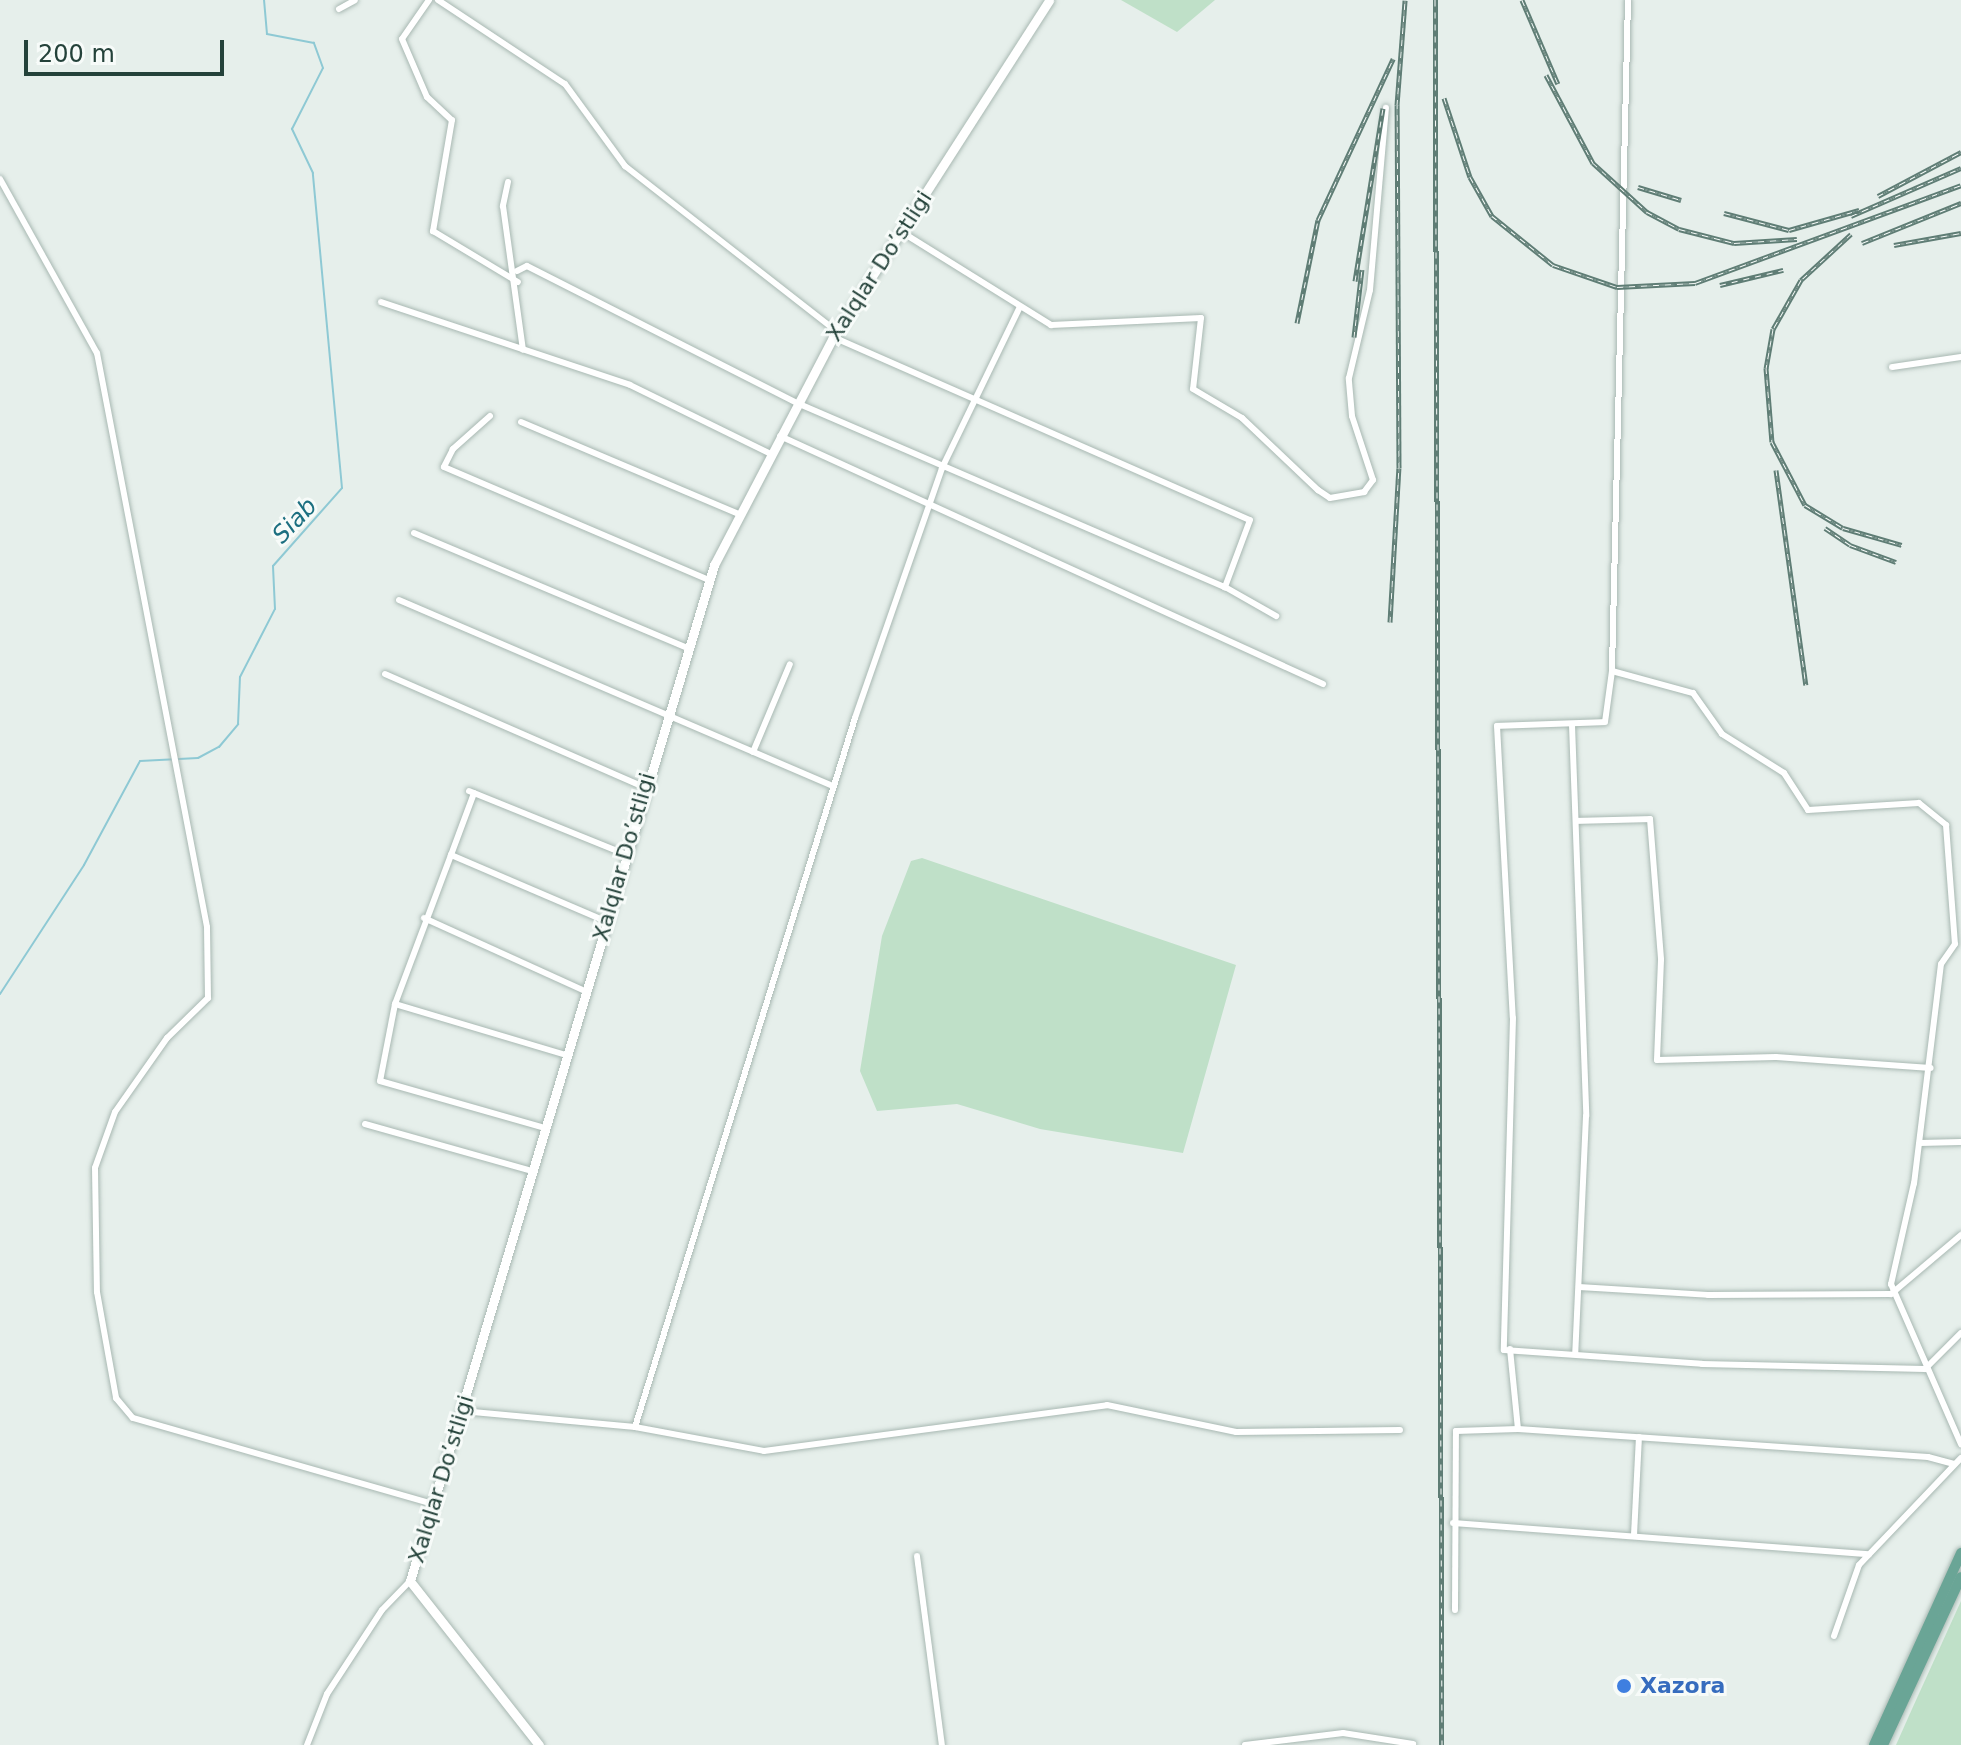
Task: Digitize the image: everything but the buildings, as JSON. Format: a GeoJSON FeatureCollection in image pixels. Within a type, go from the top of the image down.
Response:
{"type":"FeatureCollection","features":[{"type":"Feature","properties":{"kind":"main road","name":"Xalqlar Do’stligi"},"geometry":{"type":"LineString","coordinates":[[539,1745],[410,1581],[436,1505],[644,787],[709,580],[739,514],[835,334],[1049,0]]}},
{"type":"Feature","properties":{"kind":"main road"},"geometry":{"type":"LineString","coordinates":[[1874,1745],[1961,1553]]}},
{"type":"Feature","properties":{"kind":"main road"},"geometry":{"type":"LineString","coordinates":[[1883,1745],[1961,1577]]}},
{"type":"Feature","properties":{"kind":"street"},"geometry":{"type":"LineString","coordinates":[[339,9],[355,0]]}},
{"type":"Feature","properties":{"kind":"street"},"geometry":{"type":"LineString","coordinates":[[429,0],[402,39],[427,97],[452,120],[433,231],[518,282]]}},
{"type":"Feature","properties":{"kind":"street"},"geometry":{"type":"LineString","coordinates":[[438,0],[565,84],[625,166],[835,334],[975,401],[1250,520],[1225,587]]}},
{"type":"Feature","properties":{"kind":"street"},"geometry":{"type":"LineString","coordinates":[[1628,0],[1612,671],[1605,722],[1497,726],[1513,1018],[1502,1345],[1510,1349],[1702,1364],[1925,1369],[1961,1333]]}},
{"type":"Feature","properties":{"kind":"street"},"geometry":{"type":"LineString","coordinates":[[900,231],[1051,325],[1201,318],[1193,389],[1242,418],[1330,498],[1371,489],[1349,378],[1370,290],[1386,108]]}},
{"type":"Feature","properties":{"kind":"street"},"geometry":{"type":"LineString","coordinates":[[0,179],[97,353],[207,927],[208,998],[167,1038],[115,1112],[95,1168],[97,1292],[116,1398],[133,1418],[436,1505]]}},
{"type":"Feature","properties":{"kind":"street"},"geometry":{"type":"LineString","coordinates":[[508,182],[503,206],[517,271],[523,350]]}},
{"type":"Feature","properties":{"kind":"street"},"geometry":{"type":"LineString","coordinates":[[517,271],[527,266],[797,403],[942,468],[1225,587],[1276,616]]}},
{"type":"Feature","properties":{"kind":"street"},"geometry":{"type":"LineString","coordinates":[[381,302],[630,385],[771,454]]}},
{"type":"Feature","properties":{"kind":"street"},"geometry":{"type":"LineString","coordinates":[[635,1427],[833,786],[942,468],[1020,307]]}},
{"type":"Feature","properties":{"kind":"street"},"geometry":{"type":"LineString","coordinates":[[1892,367],[1961,357]]}},
{"type":"Feature","properties":{"kind":"street"},"geometry":{"type":"LineString","coordinates":[[490,416],[453,449],[444,467],[709,580]]}},
{"type":"Feature","properties":{"kind":"street"},"geometry":{"type":"LineString","coordinates":[[521,422],[739,514]]}},
{"type":"Feature","properties":{"kind":"street"},"geometry":{"type":"LineString","coordinates":[[780,436],[1323,684]]}},
{"type":"Feature","properties":{"kind":"street"},"geometry":{"type":"LineString","coordinates":[[414,533],[687,648]]}},
{"type":"Feature","properties":{"kind":"street"},"geometry":{"type":"LineString","coordinates":[[399,600],[833,786]]}},
{"type":"Feature","properties":{"kind":"street"},"geometry":{"type":"LineString","coordinates":[[753,752],[790,664]]}},
{"type":"Feature","properties":{"kind":"street"},"geometry":{"type":"LineString","coordinates":[[1612,671],[1693,693],[1722,734],[1784,773],[1808,810],[1919,803],[1940,814],[1952,883],[1955,944],[1941,964],[1920,1143],[1891,1294],[1961,1444]]}},
{"type":"Feature","properties":{"kind":"street"},"geometry":{"type":"LineString","coordinates":[[385,674],[644,787]]}},
{"type":"Feature","properties":{"kind":"street"},"geometry":{"type":"LineString","coordinates":[[1572,725],[1586,1116],[1575,1354]]}},
{"type":"Feature","properties":{"kind":"street"},"geometry":{"type":"LineString","coordinates":[[545,1128],[380,1081],[395,1004],[472,792],[625,854]]}},
{"type":"Feature","properties":{"kind":"street"},"geometry":{"type":"LineString","coordinates":[[1576,821],[1650,819],[1661,960],[1657,1060],[1776,1057],[1931,1068]]}},
{"type":"Feature","properties":{"kind":"street"},"geometry":{"type":"LineString","coordinates":[[451,855],[605,921]]}},
{"type":"Feature","properties":{"kind":"street"},"geometry":{"type":"LineString","coordinates":[[424,918],[585,991]]}},
{"type":"Feature","properties":{"kind":"street"},"geometry":{"type":"LineString","coordinates":[[1949,956],[1961,957]]}},
{"type":"Feature","properties":{"kind":"street"},"geometry":{"type":"LineString","coordinates":[[395,1004],[566,1055]]}},
{"type":"Feature","properties":{"kind":"street"},"geometry":{"type":"LineString","coordinates":[[365,1124],[532,1171]]}},
{"type":"Feature","properties":{"kind":"street"},"geometry":{"type":"LineString","coordinates":[[1920,1143],[1961,1142]]}},
{"type":"Feature","properties":{"kind":"street"},"geometry":{"type":"LineString","coordinates":[[1579,1287],[1708,1295],[1891,1294],[1961,1235]]}},
{"type":"Feature","properties":{"kind":"street"},"geometry":{"type":"LineString","coordinates":[[1510,1349],[1518,1429]]}},
{"type":"Feature","properties":{"kind":"street"},"geometry":{"type":"LineString","coordinates":[[462,1411],[635,1427],[764,1451],[1107,1405],[1236,1432],[1400,1430]]}},
{"type":"Feature","properties":{"kind":"street"},"geometry":{"type":"LineString","coordinates":[[1455,1610],[1453,1523],[1456,1431],[1518,1429],[1639,1437],[1928,1457],[1954,1464]]}},
{"type":"Feature","properties":{"kind":"street"},"geometry":{"type":"LineString","coordinates":[[1634,1535],[1639,1437]]}},
{"type":"Feature","properties":{"kind":"street"},"geometry":{"type":"LineString","coordinates":[[1834,1636],[1869,1554],[1961,1458]]}},
{"type":"Feature","properties":{"kind":"street"},"geometry":{"type":"LineString","coordinates":[[1453,1523],[1869,1554]]}},
{"type":"Feature","properties":{"kind":"street"},"geometry":{"type":"LineString","coordinates":[[917,1556],[942,1745]]}},
{"type":"Feature","properties":{"kind":"street"},"geometry":{"type":"LineString","coordinates":[[307,1745],[327,1694],[382,1610],[410,1581]]}},
{"type":"Feature","properties":{"kind":"street"},"geometry":{"type":"LineString","coordinates":[[1245,1745],[1303,1741],[1343,1733],[1413,1744]]}},
{"type":"Feature","properties":{"kind":"green space"},"geometry":{"type":"Polygon","coordinates":[[[1121,0],[1215,0],[1177,32],[1121,0]]]}},
{"type":"Feature","properties":{"kind":"green space"},"geometry":{"type":"Polygon","coordinates":[[[922,858],[1236,965],[1183,1153],[1040,1129],[957,1104],[877,1111],[860,1071],[882,936],[911,861],[922,858]]]}},
{"type":"Feature","properties":{"kind":"green space"},"geometry":{"type":"Polygon","coordinates":[[[1961,1601],[1961,1745],[1896,1745],[1912,1709],[1961,1601]]]}},
{"type":"Feature","properties":{"kind":"waterway","name":"Siab"},"geometry":{"type":"LineString","coordinates":[[0,994],[84,865],[140,761],[198,758],[219,747],[238,724],[240,677],[275,609],[273,566],[342,488],[313,173],[292,129],[323,68],[314,43],[267,34],[264,0]]}},
{"type":"Feature","properties":{"kind":"railway"},"geometry":{"type":"LineString","coordinates":[[1390,622],[1399,468],[1397,105],[1405,0]]}},
{"type":"Feature","properties":{"kind":"railway"},"geometry":{"type":"LineString","coordinates":[[1435,0],[1442,1745]]}},
{"type":"Feature","properties":{"kind":"railway"},"geometry":{"type":"LineString","coordinates":[[1522,0],[1558,84]]}},
{"type":"Feature","properties":{"kind":"railway"},"geometry":{"type":"LineString","coordinates":[[1297,323],[1318,220],[1393,59]]}},
{"type":"Feature","properties":{"kind":"railway"},"geometry":{"type":"LineString","coordinates":[[1546,75],[1593,163],[1647,212],[1679,229],[1734,243],[1797,239]]}},
{"type":"Feature","properties":{"kind":"railway"},"geometry":{"type":"LineString","coordinates":[[1444,98],[1470,177],[1492,216],[1553,265],[1617,287],[1695,283],[1961,185]]}},
{"type":"Feature","properties":{"kind":"railway"},"geometry":{"type":"LineString","coordinates":[[1355,281],[1383,108]]}},
{"type":"Feature","properties":{"kind":"railway"},"geometry":{"type":"LineString","coordinates":[[1878,196],[1961,152]]}},
{"type":"Feature","properties":{"kind":"railway"},"geometry":{"type":"LineString","coordinates":[[1851,216],[1961,168]]}},
{"type":"Feature","properties":{"kind":"railway"},"geometry":{"type":"LineString","coordinates":[[1638,187],[1681,200]]}},
{"type":"Feature","properties":{"kind":"railway"},"geometry":{"type":"LineString","coordinates":[[1862,243],[1961,203]]}},
{"type":"Feature","properties":{"kind":"railway"},"geometry":{"type":"LineString","coordinates":[[1724,213],[1789,230],[1859,210]]}},
{"type":"Feature","properties":{"kind":"railway"},"geometry":{"type":"LineString","coordinates":[[1894,245],[1961,233]]}},
{"type":"Feature","properties":{"kind":"railway"},"geometry":{"type":"LineString","coordinates":[[1851,234],[1801,280],[1773,329],[1766,368],[1772,442],[1805,505],[1843,528],[1902,545]]}},
{"type":"Feature","properties":{"kind":"railway"},"geometry":{"type":"LineString","coordinates":[[1354,337],[1362,269]]}},
{"type":"Feature","properties":{"kind":"railway"},"geometry":{"type":"LineString","coordinates":[[1720,285],[1783,270]]}},
{"type":"Feature","properties":{"kind":"railway"},"geometry":{"type":"LineString","coordinates":[[1776,470],[1806,685]]}},
{"type":"Feature","properties":{"kind":"railway"},"geometry":{"type":"LineString","coordinates":[[1825,528],[1850,545],[1896,562]]}},
{"type":"Feature","properties":{"kind":"place","name":"Xazora"},"geometry":{"type":"Point","coordinates":[1624,1686]}}]}
